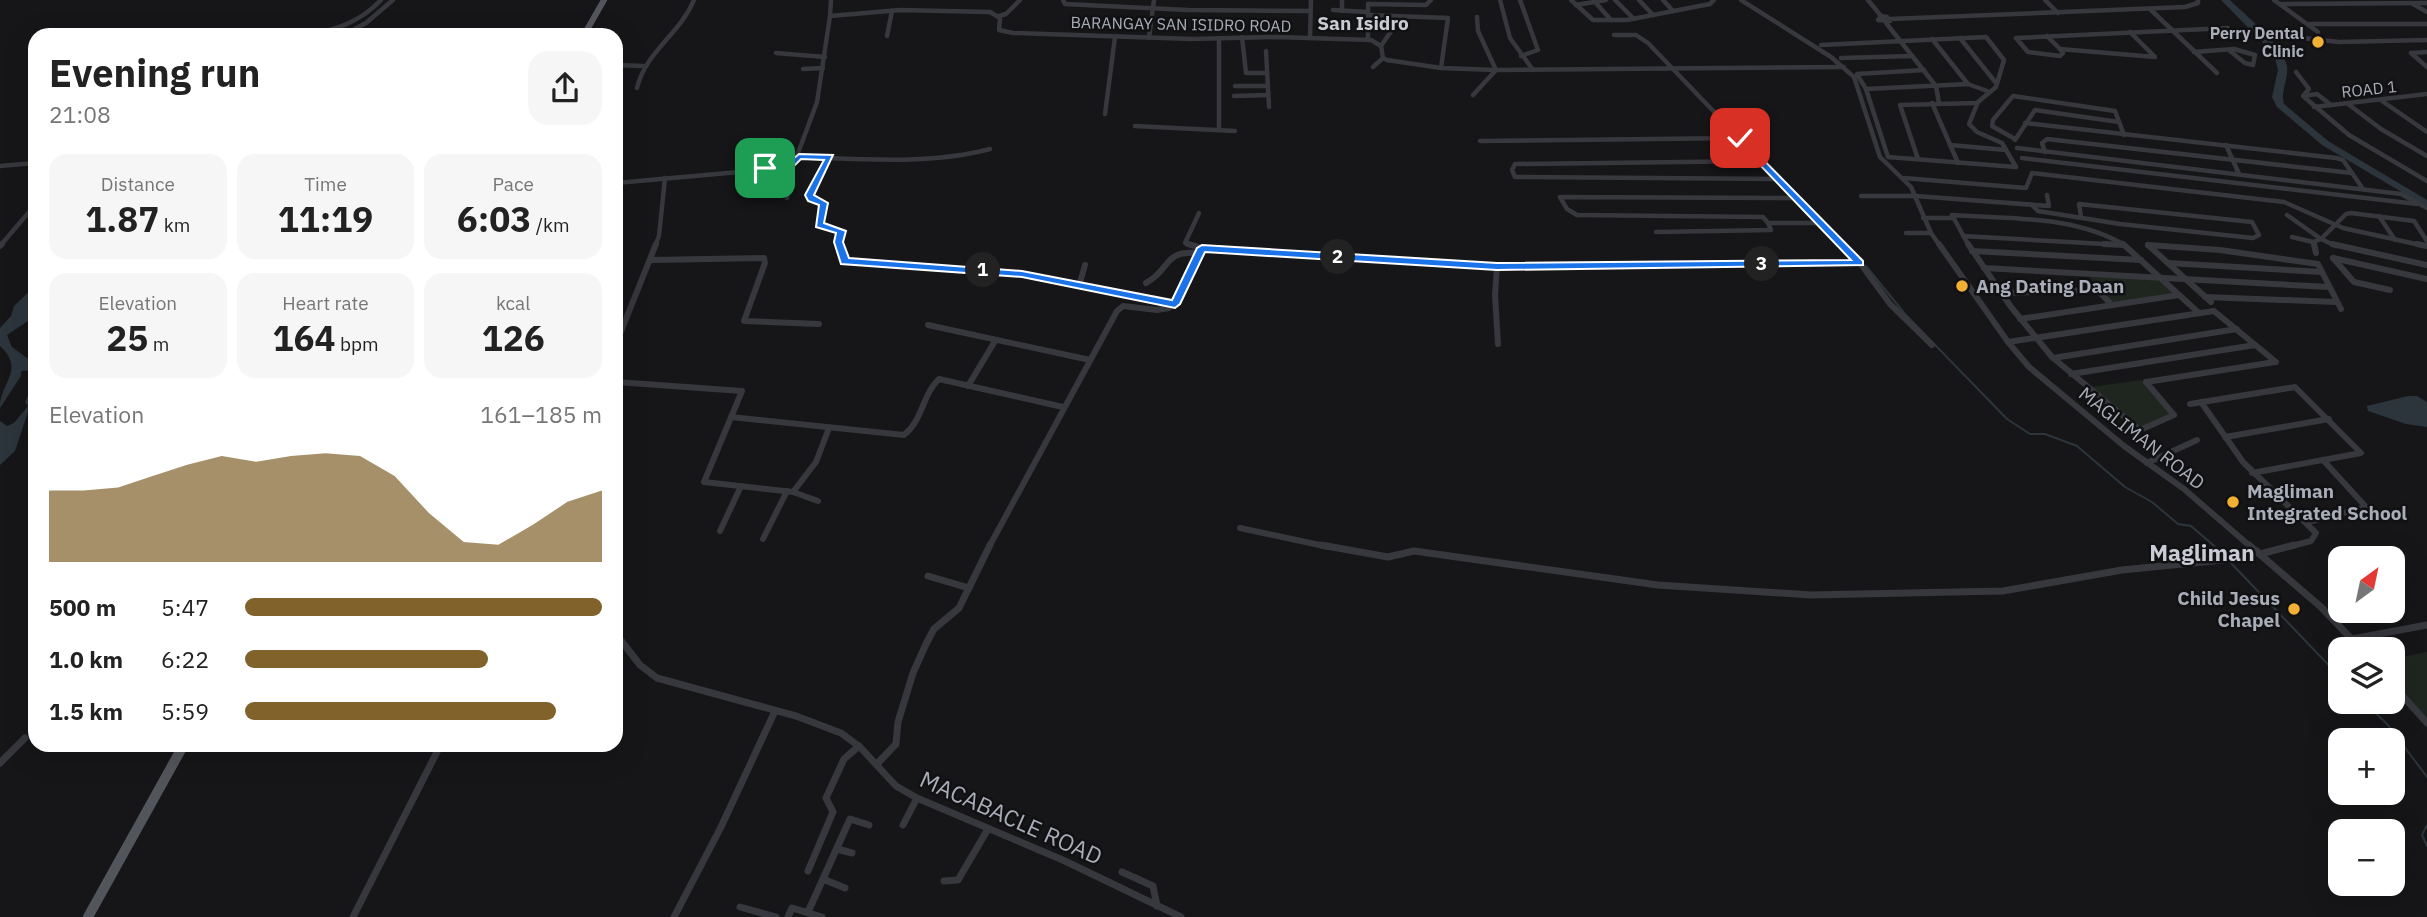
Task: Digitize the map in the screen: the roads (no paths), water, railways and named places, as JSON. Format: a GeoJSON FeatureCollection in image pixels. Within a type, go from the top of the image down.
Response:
{"type":"FeatureCollection","features":[{"type":"Feature","properties":{"kind":"main road"},"geometry":{"type":"LineString","coordinates":[[588,28],[604,0]]}},
{"type":"Feature","properties":{"kind":"main road"},"geometry":{"type":"LineString","coordinates":[[88,917],[180,752]]}},
{"type":"Feature","properties":{"kind":"street"},"geometry":{"type":"LineString","coordinates":[[336,28],[362,17],[381,0]]}},
{"type":"Feature","properties":{"kind":"street"},"geometry":{"type":"LineString","coordinates":[[357,28],[393,0]]}},
{"type":"Feature","properties":{"kind":"street"},"geometry":{"type":"LineString","coordinates":[[637,88],[643,66],[684,23],[694,0]]}},
{"type":"Feature","properties":{"kind":"street"},"geometry":{"type":"LineString","coordinates":[[623,182],[790,167],[799,157],[817,102],[831,0]]}},
{"type":"Feature","properties":{"kind":"street"},"geometry":{"type":"LineString","coordinates":[[830,16],[892,11],[990,12],[999,16],[1006,14],[1020,0]]}},
{"type":"Feature","properties":{"kind":"street"},"geometry":{"type":"LineString","coordinates":[[1063,0],[1071,6],[1310,11]]}},
{"type":"Feature","properties":{"kind":"street"},"geometry":{"type":"LineString","coordinates":[[1149,38],[1154,0]]}},
{"type":"Feature","properties":{"kind":"street"},"geometry":{"type":"LineString","coordinates":[[1188,10],[1189,0]]}},
{"type":"Feature","properties":{"kind":"street"},"geometry":{"type":"LineString","coordinates":[[1221,9],[1222,0]]}},
{"type":"Feature","properties":{"kind":"street"},"geometry":{"type":"LineString","coordinates":[[1252,9],[1253,0]]}},
{"type":"Feature","properties":{"kind":"street"},"geometry":{"type":"LineString","coordinates":[[1310,38],[1311,0]]}},
{"type":"Feature","properties":{"kind":"street"},"geometry":{"type":"LineString","coordinates":[[1342,0],[1342,11]]}},
{"type":"Feature","properties":{"kind":"street"},"geometry":{"type":"LineString","coordinates":[[1368,40],[1368,4],[1381,2],[1426,5],[1431,0]]}},
{"type":"Feature","properties":{"kind":"street"},"geometry":{"type":"LineString","coordinates":[[1500,0],[1510,38],[1533,70]]}},
{"type":"Feature","properties":{"kind":"street"},"geometry":{"type":"LineString","coordinates":[[1520,0],[1538,47],[1536,52],[1521,56]]}},
{"type":"Feature","properties":{"kind":"street"},"geometry":{"type":"LineString","coordinates":[[1571,0],[1591,20],[1634,19],[1710,4],[1714,0]]}},
{"type":"Feature","properties":{"kind":"street"},"geometry":{"type":"LineString","coordinates":[[1576,5],[1606,0]]}},
{"type":"Feature","properties":{"kind":"street"},"geometry":{"type":"LineString","coordinates":[[1615,0],[1634,19]]}},
{"type":"Feature","properties":{"kind":"street"},"geometry":{"type":"LineString","coordinates":[[1639,0],[1653,15]]}},
{"type":"Feature","properties":{"kind":"street"},"geometry":{"type":"LineString","coordinates":[[1663,0],[1674,11]]}},
{"type":"Feature","properties":{"kind":"street"},"geometry":{"type":"LineString","coordinates":[[1690,0],[1697,6]]}},
{"type":"Feature","properties":{"kind":"street"},"geometry":{"type":"LineString","coordinates":[[1741,0],[1844,67]]}},
{"type":"Feature","properties":{"kind":"street"},"geometry":{"type":"LineString","coordinates":[[1868,0],[1881,16],[1878,20],[1888,21],[2185,7],[2199,3],[2198,0]]}},
{"type":"Feature","properties":{"kind":"street"},"geometry":{"type":"LineString","coordinates":[[2045,0],[2058,13]]}},
{"type":"Feature","properties":{"kind":"street"},"geometry":{"type":"LineString","coordinates":[[2274,0],[2318,32]]}},
{"type":"Feature","properties":{"kind":"street"},"geometry":{"type":"LineString","coordinates":[[2316,0],[2323,4]]}},
{"type":"Feature","properties":{"kind":"street"},"geometry":{"type":"LineString","coordinates":[[2281,4],[2363,1],[2427,3]]}},
{"type":"Feature","properties":{"kind":"street"},"geometry":{"type":"LineString","coordinates":[[2407,1],[2427,12]]}},
{"type":"Feature","properties":{"kind":"street"},"geometry":{"type":"LineString","coordinates":[[1595,2],[1611,20]]}},
{"type":"Feature","properties":{"kind":"street"},"geometry":{"type":"LineString","coordinates":[[2150,9],[2217,73]]}},
{"type":"Feature","properties":{"kind":"street"},"geometry":{"type":"LineString","coordinates":[[1334,10],[1448,18],[1441,68]]}},
{"type":"Feature","properties":{"kind":"street"},"geometry":{"type":"LineString","coordinates":[[887,36],[892,11]]}},
{"type":"Feature","properties":{"kind":"street","name":"BARANGAY SAN ISIDRO ROAD"},"geometry":{"type":"LineString","coordinates":[[999,16],[999,30],[1004,32],[1149,38],[1368,40],[1381,46]]}},
{"type":"Feature","properties":{"kind":"street"},"geometry":{"type":"LineString","coordinates":[[1477,18],[1478,31],[1496,70]]}},
{"type":"Feature","properties":{"kind":"street"},"geometry":{"type":"LineString","coordinates":[[1888,21],[1900,41],[1936,86],[1939,103]]}},
{"type":"Feature","properties":{"kind":"street"},"geometry":{"type":"LineString","coordinates":[[2309,24],[2427,24]]}},
{"type":"Feature","properties":{"kind":"street"},"geometry":{"type":"LineString","coordinates":[[1383,58],[1381,46],[1394,27]]}},
{"type":"Feature","properties":{"kind":"street"},"geometry":{"type":"LineString","coordinates":[[2047,36],[2063,53],[2060,56],[2031,53],[2016,38],[2047,36],[2171,30],[2228,28]]}},
{"type":"Feature","properties":{"kind":"street"},"geometry":{"type":"LineString","coordinates":[[2060,49],[2155,57],[2130,32]]}},
{"type":"Feature","properties":{"kind":"street"},"geometry":{"type":"LineString","coordinates":[[1614,35],[1632,34],[1642,37],[1860,263],[1891,304],[1932,345]]}},
{"type":"Feature","properties":{"kind":"street"},"geometry":{"type":"LineString","coordinates":[[1105,114],[1115,37]]}},
{"type":"Feature","properties":{"kind":"street"},"geometry":{"type":"LineString","coordinates":[[1242,37],[1245,71],[1267,73]]}},
{"type":"Feature","properties":{"kind":"street"},"geometry":{"type":"LineString","coordinates":[[1986,37],[2004,58],[1996,87],[1987,91],[1977,103],[1969,117],[1970,127],[2000,142],[2015,167],[1888,157],[1866,89],[1857,74],[1821,44],[1932,39],[1986,37]]}},
{"type":"Feature","properties":{"kind":"street"},"geometry":{"type":"LineString","coordinates":[[1219,38],[1219,129]]}},
{"type":"Feature","properties":{"kind":"street"},"geometry":{"type":"LineString","coordinates":[[1960,38],[1996,83]]}},
{"type":"Feature","properties":{"kind":"street"},"geometry":{"type":"LineString","coordinates":[[2303,38],[2328,41],[2427,40]]}},
{"type":"Feature","properties":{"kind":"street"},"geometry":{"type":"LineString","coordinates":[[1932,39],[1968,85]]}},
{"type":"Feature","properties":{"kind":"street"},"geometry":{"type":"LineString","coordinates":[[2328,41],[2329,50]]}},
{"type":"Feature","properties":{"kind":"street"},"geometry":{"type":"LineString","coordinates":[[1266,51],[1269,107]]}},
{"type":"Feature","properties":{"kind":"street"},"geometry":{"type":"LineString","coordinates":[[2194,52],[2230,51],[2253,53],[2253,65],[2245,63],[2230,51]]}},
{"type":"Feature","properties":{"kind":"street"},"geometry":{"type":"LineString","coordinates":[[2427,52],[2410,53],[2427,67]]}},
{"type":"Feature","properties":{"kind":"street"},"geometry":{"type":"LineString","coordinates":[[776,53],[825,57]]}},
{"type":"Feature","properties":{"kind":"street"},"geometry":{"type":"LineString","coordinates":[[1840,58],[1912,56]]}},
{"type":"Feature","properties":{"kind":"street"},"geometry":{"type":"LineString","coordinates":[[1383,58],[1441,68],[1496,70],[1844,67]]}},
{"type":"Feature","properties":{"kind":"street"},"geometry":{"type":"LineString","coordinates":[[1373,66],[1383,58]]}},
{"type":"Feature","properties":{"kind":"street"},"geometry":{"type":"LineString","coordinates":[[623,65],[643,66]]}},
{"type":"Feature","properties":{"kind":"street"},"geometry":{"type":"LineString","coordinates":[[1413,75],[1414,65]]}},
{"type":"Feature","properties":{"kind":"street","name":"MAGLIMAN ROAD"},"geometry":{"type":"LineString","coordinates":[[1844,67],[1858,83],[1880,157],[1904,178],[1916,196],[1929,231],[2008,342],[2040,377],[2147,463],[2184,489],[2321,607],[2351,637]]}},
{"type":"Feature","properties":{"kind":"street"},"geometry":{"type":"LineString","coordinates":[[803,69],[823,68]]}},
{"type":"Feature","properties":{"kind":"street"},"geometry":{"type":"LineString","coordinates":[[1473,95],[1496,70]]}},
{"type":"Feature","properties":{"kind":"street"},"geometry":{"type":"LineString","coordinates":[[1857,74],[1924,71]]}},
{"type":"Feature","properties":{"kind":"street"},"geometry":{"type":"LineString","coordinates":[[2296,72],[2309,89],[2304,95]]}},
{"type":"Feature","properties":{"kind":"street"},"geometry":{"type":"LineString","coordinates":[[1866,89],[1968,85],[1987,91]]}},
{"type":"Feature","properties":{"kind":"street"},"geometry":{"type":"LineString","coordinates":[[1235,86],[1268,86]]}},
{"type":"Feature","properties":{"kind":"street"},"geometry":{"type":"LineString","coordinates":[[1234,96],[1268,95]]}},
{"type":"Feature","properties":{"kind":"street"},"geometry":{"type":"LineString","coordinates":[[2304,95],[2319,95],[2331,105]]}},
{"type":"Feature","properties":{"kind":"street"},"geometry":{"type":"LineString","coordinates":[[2304,95],[2314,107],[2350,135],[2427,181]]}},
{"type":"Feature","properties":{"kind":"street"},"geometry":{"type":"LineString","coordinates":[[2424,95],[2427,101]]}},
{"type":"Feature","properties":{"kind":"street","name":"ROAD 1"},"geometry":{"type":"LineString","coordinates":[[2314,107],[2424,95]]}},
{"type":"Feature","properties":{"kind":"street"},"geometry":{"type":"LineString","coordinates":[[2015,139],[1992,126],[1993,120],[2013,96],[2115,111],[2124,135]]}},
{"type":"Feature","properties":{"kind":"street"},"geometry":{"type":"LineString","coordinates":[[2382,101],[2427,132]]}},
{"type":"Feature","properties":{"kind":"street"},"geometry":{"type":"LineString","coordinates":[[1932,103],[1958,163]]}},
{"type":"Feature","properties":{"kind":"street"},"geometry":{"type":"LineString","coordinates":[[1918,159],[1900,105],[1977,103]]}},
{"type":"Feature","properties":{"kind":"street"},"geometry":{"type":"LineString","coordinates":[[2348,104],[2381,130],[2427,156]]}},
{"type":"Feature","properties":{"kind":"street"},"geometry":{"type":"LineString","coordinates":[[2119,122],[2035,110],[2015,139],[2017,148],[2032,173],[2284,202],[2335,225],[2395,240],[2427,244]]}},
{"type":"Feature","properties":{"kind":"street"},"geometry":{"type":"LineString","coordinates":[[2025,123],[2336,158],[2343,160],[2363,189]]}},
{"type":"Feature","properties":{"kind":"street"},"geometry":{"type":"LineString","coordinates":[[1135,126],[1235,131]]}},
{"type":"Feature","properties":{"kind":"street"},"geometry":{"type":"LineString","coordinates":[[1480,141],[1740,138]]}},
{"type":"Feature","properties":{"kind":"street"},"geometry":{"type":"LineString","coordinates":[[2045,152],[2042,143],[2047,139],[2352,173]]}},
{"type":"Feature","properties":{"kind":"street"},"geometry":{"type":"LineString","coordinates":[[1950,145],[2006,150]]}},
{"type":"Feature","properties":{"kind":"street"},"geometry":{"type":"LineString","coordinates":[[2226,145],[2239,174]]}},
{"type":"Feature","properties":{"kind":"street"},"geometry":{"type":"LineString","coordinates":[[2017,148],[2402,194],[2427,208]]}},
{"type":"Feature","properties":{"kind":"street"},"geometry":{"type":"LineString","coordinates":[[799,157],[963,156],[990,149]]}},
{"type":"Feature","properties":{"kind":"street"},"geometry":{"type":"LineString","coordinates":[[830,157],[809,195],[824,203],[819,225],[841,231],[839,242],[845,261],[1011,273],[1175,304]]}},
{"type":"Feature","properties":{"kind":"street"},"geometry":{"type":"LineString","coordinates":[[2022,158],[2420,204]]}},
{"type":"Feature","properties":{"kind":"street"},"geometry":{"type":"LineString","coordinates":[[1762,161],[1515,164],[1512,170],[1515,177],[1779,179]]}},
{"type":"Feature","properties":{"kind":"street"},"geometry":{"type":"LineString","coordinates":[[0,166],[28,164]]}},
{"type":"Feature","properties":{"kind":"street"},"geometry":{"type":"LineString","coordinates":[[787,198],[790,167]]}},
{"type":"Feature","properties":{"kind":"street"},"geometry":{"type":"LineString","coordinates":[[1904,178],[2026,188],[2032,173]]}},
{"type":"Feature","properties":{"kind":"street"},"geometry":{"type":"LineString","coordinates":[[623,327],[659,236],[665,178]]}},
{"type":"Feature","properties":{"kind":"street"},"geometry":{"type":"LineString","coordinates":[[1861,196],[1916,196],[2049,206],[2047,195]]}},
{"type":"Feature","properties":{"kind":"street"},"geometry":{"type":"LineString","coordinates":[[1656,232],[1771,230],[1763,216],[1577,215],[1567,209],[1560,197],[1797,198]]}},
{"type":"Feature","properties":{"kind":"street"},"geometry":{"type":"LineString","coordinates":[[2032,205],[2041,212],[2081,217],[2241,237],[2253,238],[2259,235],[2252,222],[2079,204],[2081,217]]}},
{"type":"Feature","properties":{"kind":"street"},"geometry":{"type":"LineString","coordinates":[[2292,237],[2312,242],[2321,239],[2351,212],[2414,220],[2427,244]]}},
{"type":"Feature","properties":{"kind":"street"},"geometry":{"type":"LineString","coordinates":[[0,246],[28,213]]}},
{"type":"Feature","properties":{"kind":"street"},"geometry":{"type":"LineString","coordinates":[[1199,213],[1185,243],[1201,251]]}},
{"type":"Feature","properties":{"kind":"street"},"geometry":{"type":"LineString","coordinates":[[1953,218],[1953,214],[2079,226],[2107,234],[2124,245],[2199,313]]}},
{"type":"Feature","properties":{"kind":"street"},"geometry":{"type":"LineString","coordinates":[[2287,215],[2288,219],[2341,248],[2427,265]]}},
{"type":"Feature","properties":{"kind":"street"},"geometry":{"type":"LineString","coordinates":[[2379,216],[2395,240]]}},
{"type":"Feature","properties":{"kind":"street"},"geometry":{"type":"LineString","coordinates":[[1923,218],[1953,218]]}},
{"type":"Feature","properties":{"kind":"street"},"geometry":{"type":"LineString","coordinates":[[1953,218],[1972,251],[2035,338],[2071,374],[2140,430],[2174,415],[2146,382],[2276,362],[2218,312],[2199,313],[2035,338],[2008,342]]}},
{"type":"Feature","properties":{"kind":"street"},"geometry":{"type":"LineString","coordinates":[[1768,223],[1822,223]]}},
{"type":"Feature","properties":{"kind":"street"},"geometry":{"type":"LineString","coordinates":[[1906,233],[1929,231]]}},
{"type":"Feature","properties":{"kind":"street"},"geometry":{"type":"LineString","coordinates":[[1964,236],[2124,245]]}},
{"type":"Feature","properties":{"kind":"street"},"geometry":{"type":"LineString","coordinates":[[2312,242],[2316,253]]}},
{"type":"Feature","properties":{"kind":"street"},"geometry":{"type":"LineString","coordinates":[[2211,302],[2148,245],[2220,250],[2318,264],[2340,309]]}},
{"type":"Feature","properties":{"kind":"street"},"geometry":{"type":"LineString","coordinates":[[2333,258],[2341,248]]}},
{"type":"Feature","properties":{"kind":"street"},"geometry":{"type":"LineString","coordinates":[[1146,283],[1153,280],[1160,269],[1178,254],[1201,251],[1497,267],[1860,263]]}},
{"type":"Feature","properties":{"kind":"street"},"geometry":{"type":"LineString","coordinates":[[877,764],[896,744],[898,722],[913,673],[934,629],[959,608],[1063,407],[1121,307],[1163,310],[1175,304],[1201,251]]}},
{"type":"Feature","properties":{"kind":"street"},"geometry":{"type":"LineString","coordinates":[[1972,251],[2141,260]]}},
{"type":"Feature","properties":{"kind":"street"},"geometry":{"type":"LineString","coordinates":[[651,260],[764,258],[765,263],[744,321],[819,324]]}},
{"type":"Feature","properties":{"kind":"street"},"geometry":{"type":"LineString","coordinates":[[2333,258],[2427,279]]}},
{"type":"Feature","properties":{"kind":"street"},"geometry":{"type":"LineString","coordinates":[[2333,258],[2354,282],[2390,290]]}},
{"type":"Feature","properties":{"kind":"street"},"geometry":{"type":"LineString","coordinates":[[2168,263],[2322,272]]}},
{"type":"Feature","properties":{"kind":"street"},"geometry":{"type":"LineString","coordinates":[[1079,286],[1085,265]]}},
{"type":"Feature","properties":{"kind":"street"},"geometry":{"type":"LineString","coordinates":[[1497,267],[1495,295],[1498,344]]}},
{"type":"Feature","properties":{"kind":"street"},"geometry":{"type":"LineString","coordinates":[[1984,268],[2329,287]]}},
{"type":"Feature","properties":{"kind":"street"},"geometry":{"type":"LineString","coordinates":[[2003,293],[2098,290],[2112,305]]}},
{"type":"Feature","properties":{"kind":"street"},"geometry":{"type":"LineString","coordinates":[[2020,318],[2179,295]]}},
{"type":"Feature","properties":{"kind":"street"},"geometry":{"type":"LineString","coordinates":[[2205,296],[2336,302]]}},
{"type":"Feature","properties":{"kind":"street"},"geometry":{"type":"LineString","coordinates":[[928,325],[1090,360]]}},
{"type":"Feature","properties":{"kind":"street"},"geometry":{"type":"LineString","coordinates":[[2053,358],[2237,329]]}},
{"type":"Feature","properties":{"kind":"street"},"geometry":{"type":"LineString","coordinates":[[968,386],[996,341]]}},
{"type":"Feature","properties":{"kind":"street"},"geometry":{"type":"LineString","coordinates":[[2071,374],[2255,345]]}},
{"type":"Feature","properties":{"kind":"street"},"geometry":{"type":"LineString","coordinates":[[731,417],[904,435],[913,427],[936,381],[944,379],[1063,407]]}},
{"type":"Feature","properties":{"kind":"street"},"geometry":{"type":"LineString","coordinates":[[623,382],[742,391],[704,482],[790,492],[818,501]]}},
{"type":"Feature","properties":{"kind":"street"},"geometry":{"type":"LineString","coordinates":[[2190,404],[2295,387],[2361,453],[2252,473]]}},
{"type":"Feature","properties":{"kind":"street"},"geometry":{"type":"LineString","coordinates":[[1240,528],[1362,554],[1388,557],[1414,551],[1658,585],[1811,595],[2003,590],[2131,568],[2223,560],[2315,539],[2316,533],[2308,523],[2252,473],[2201,402]]}},
{"type":"Feature","properties":{"kind":"street"},"geometry":{"type":"LineString","coordinates":[[2225,437],[2329,419]]}},
{"type":"Feature","properties":{"kind":"street"},"geometry":{"type":"LineString","coordinates":[[763,539],[790,492],[816,462],[829,428]]}},
{"type":"Feature","properties":{"kind":"street"},"geometry":{"type":"LineString","coordinates":[[2147,463],[2197,440]]}},
{"type":"Feature","properties":{"kind":"street"},"geometry":{"type":"LineString","coordinates":[[2308,523],[2366,507],[2323,460]]}},
{"type":"Feature","properties":{"kind":"street"},"geometry":{"type":"LineString","coordinates":[[720,531],[741,486]]}},
{"type":"Feature","properties":{"kind":"street"},"geometry":{"type":"LineString","coordinates":[[928,576],[968,588]]}},
{"type":"Feature","properties":{"kind":"street"},"geometry":{"type":"LineString","coordinates":[[2364,637],[2427,625]]}},
{"type":"Feature","properties":{"kind":"street","name":"MACABACLE ROAD"},"geometry":{"type":"LineString","coordinates":[[623,643],[640,665],[657,678],[830,727],[859,746],[896,786],[917,798],[1065,861],[1181,917]]}},
{"type":"Feature","properties":{"kind":"street"},"geometry":{"type":"LineString","coordinates":[[2405,698],[2427,723]]}},
{"type":"Feature","properties":{"kind":"street"},"geometry":{"type":"LineString","coordinates":[[674,917],[716,838],[775,711]]}},
{"type":"Feature","properties":{"kind":"street"},"geometry":{"type":"LineString","coordinates":[[0,763],[25,738]]}},
{"type":"Feature","properties":{"kind":"street"},"geometry":{"type":"LineString","coordinates":[[808,871],[833,812],[826,798],[844,759],[859,746]]}},
{"type":"Feature","properties":{"kind":"street"},"geometry":{"type":"LineString","coordinates":[[353,917],[437,752]]}},
{"type":"Feature","properties":{"kind":"street"},"geometry":{"type":"LineString","coordinates":[[903,825],[917,798]]}},
{"type":"Feature","properties":{"kind":"street"},"geometry":{"type":"LineString","coordinates":[[808,912],[850,819],[869,825]]}},
{"type":"Feature","properties":{"kind":"street"},"geometry":{"type":"LineString","coordinates":[[944,881],[958,880],[988,830]]}},
{"type":"Feature","properties":{"kind":"street"},"geometry":{"type":"LineString","coordinates":[[837,849],[852,853]]}},
{"type":"Feature","properties":{"kind":"street"},"geometry":{"type":"LineString","coordinates":[[1122,872],[1154,886],[1158,894],[1157,906]]}},
{"type":"Feature","properties":{"kind":"street"},"geometry":{"type":"LineString","coordinates":[[823,879],[845,888]]}},
{"type":"Feature","properties":{"kind":"street"},"geometry":{"type":"LineString","coordinates":[[740,907],[753,914],[776,917]]}},
{"type":"Feature","properties":{"kind":"street"},"geometry":{"type":"LineString","coordinates":[[788,917],[792,908],[822,917]]}},
{"type":"Feature","properties":{"kind":"waterway"},"geometry":{"type":"LineString","coordinates":[[2225,0],[2278,53],[2283,70],[2277,97],[2280,105],[2325,143],[2427,204]]}},
{"type":"Feature","properties":{"kind":"waterway"},"geometry":{"type":"LineString","coordinates":[[1866,266],[1905,314],[2007,419],[2030,434],[2045,434],[2077,446],[2125,487],[2152,502],[2178,524],[2191,526],[2227,557]]}},
{"type":"Feature","properties":{"kind":"waterway"},"geometry":{"type":"LineString","coordinates":[[2230,562],[2328,664]]}},
{"type":"Feature","properties":{"kind":"waterway"},"geometry":{"type":"LineString","coordinates":[[2377,714],[2427,777]]}},
{"type":"Feature","properties":{"kind":"waterway"},"geometry":{"type":"LineString","coordinates":[[2427,825],[2422,835],[2427,846]]}},
{"type":"Feature","properties":{"kind":"place","name":"Perry Dental Clinic"},"geometry":{"type":"Point","coordinates":[2318,42]}},
{"type":"Feature","properties":{"kind":"place","name":"Ang Dating Daan"},"geometry":{"type":"Point","coordinates":[1962,286]}},
{"type":"Feature","properties":{"kind":"place","name":"Magliman Integrated School"},"geometry":{"type":"Point","coordinates":[2233,502]}},
{"type":"Feature","properties":{"kind":"place","name":"Child Jesus Chapel"},"geometry":{"type":"Point","coordinates":[2294,609]}},
{"type":"Feature","properties":{"kind":"district","name":"San Isidro"},"geometry":{"type":"Point","coordinates":[1363,23]}},
{"type":"Feature","properties":{"kind":"district","name":"Magliman"},"geometry":{"type":"Point","coordinates":[2202,553]}}]}
